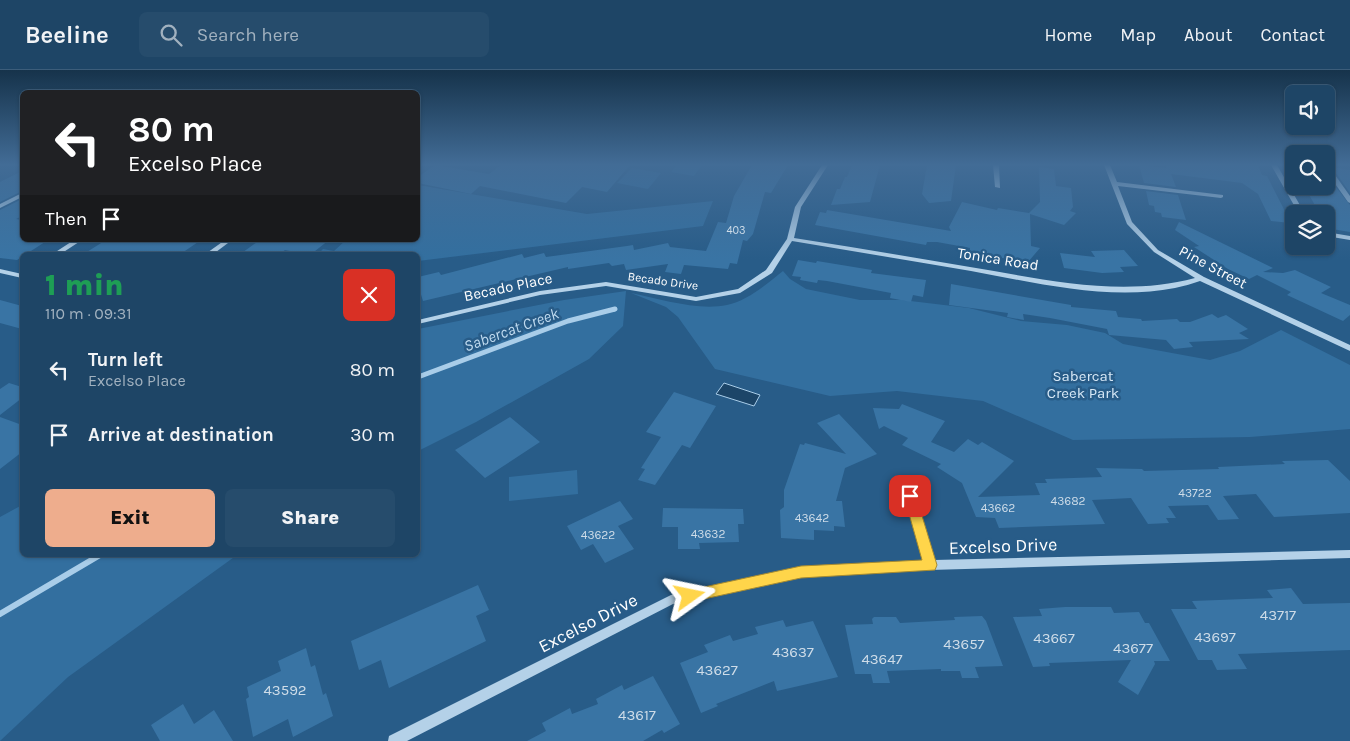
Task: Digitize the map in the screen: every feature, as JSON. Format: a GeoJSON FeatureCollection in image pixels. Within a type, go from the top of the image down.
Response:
{"type":"FeatureCollection","features":[{"type":"Feature","properties":{"kind":"street"},"geometry":{"type":"LineString","coordinates":[[0,206],[19,196]]}},
{"type":"Feature","properties":{"kind":"street","name":"Becado Drive"},"geometry":{"type":"LineString","coordinates":[[606,284],[696,299],[740,291],[770,271],[790,239],[798,207],[805,196]]}},
{"type":"Feature","properties":{"kind":"street","name":"Pine Street"},"geometry":{"type":"LineString","coordinates":[[1120,196],[1129,223],[1156,251],[1201,279],[1350,348]]}},
{"type":"Feature","properties":{"kind":"street"},"geometry":{"type":"LineString","coordinates":[[1335,236],[1350,238]]}},
{"type":"Feature","properties":{"kind":"street","name":"Tonica Road"},"geometry":{"type":"LineString","coordinates":[[790,239],[1033,279],[1119,290],[1183,285],[1201,279]]}},
{"type":"Feature","properties":{"kind":"street"},"geometry":{"type":"LineString","coordinates":[[59,252],[76,242]]}},
{"type":"Feature","properties":{"kind":"street"},"geometry":{"type":"LineString","coordinates":[[212,252],[226,242]]}},
{"type":"Feature","properties":{"kind":"street"},"geometry":{"type":"LineString","coordinates":[[0,271],[20,275]]}},
{"type":"Feature","properties":{"kind":"street","name":"Becado Place"},"geometry":{"type":"LineString","coordinates":[[420,322],[540,293],[606,284]]}},
{"type":"Feature","properties":{"kind":"street"},"geometry":{"type":"LineString","coordinates":[[910,496],[930,565]]}},
{"type":"Feature","properties":{"kind":"street","name":"Excelso Drive"},"geometry":{"type":"LineString","coordinates":[[394,741],[671,600],[801,572],[930,565],[1350,554]]}},
{"type":"Feature","properties":{"kind":"green space"},"geometry":{"type":"Polygon","coordinates":[[[420,196],[484,196],[587,214],[713,201],[703,226],[420,261],[420,252],[320,252],[323,249],[334,251],[344,242],[420,242],[420,196]]]}},
{"type":"Feature","properties":{"kind":"green space","name":"Sabercat Creek Park"},"geometry":{"type":"Polygon","coordinates":[[[783,271],[790,279],[806,289],[860,300],[902,300],[969,308],[1021,321],[1067,325],[1105,333],[1123,344],[1210,360],[1240,351],[1281,330],[1350,365],[1350,429],[1250,437],[1073,440],[983,401],[897,391],[830,396],[715,369],[678,317],[666,307],[631,293],[691,305],[727,305],[750,296],[783,271]]]}},
{"type":"Feature","properties":{"kind":"green space"},"geometry":{"type":"Polygon","coordinates":[[[626,291],[623,326],[589,359],[476,422],[420,450],[420,329],[564,300],[626,291]]]}},
{"type":"Feature","properties":{"kind":"green space"},"geometry":{"type":"Polygon","coordinates":[[[577,470],[578,494],[509,501],[509,477],[577,470]]]}},
{"type":"Feature","properties":{"kind":"green space"},"geometry":{"type":"Polygon","coordinates":[[[20,506],[20,557],[234,557],[68,677],[0,741],[0,517],[20,506]]]}},
{"type":"Feature","properties":{"kind":"shaded area"},"geometry":{"type":"Polygon","coordinates":[[[724,383],[760,395],[754,406],[716,394],[724,383]]]}},
{"type":"Feature","properties":{"kind":"building"},"geometry":{"type":"Polygon","coordinates":[[[0,196],[11,196],[0,202],[0,196]]]}},
{"type":"Feature","properties":{"kind":"building"},"geometry":{"type":"Polygon","coordinates":[[[532,196],[573,196],[566,203],[532,196]]]}},
{"type":"Feature","properties":{"kind":"building"},"geometry":{"type":"Polygon","coordinates":[[[734,196],[764,196],[753,234],[747,241],[743,240],[737,264],[730,263],[728,269],[684,265],[681,274],[665,272],[668,264],[626,270],[624,264],[612,266],[609,263],[568,269],[568,267],[423,301],[420,291],[420,277],[439,272],[441,275],[522,254],[524,258],[544,253],[546,257],[633,245],[634,250],[668,243],[670,247],[706,251],[718,222],[726,223],[734,196]]]}},
{"type":"Feature","properties":{"kind":"building"},"geometry":{"type":"Polygon","coordinates":[[[834,196],[872,196],[870,202],[831,205],[834,196]]]}},
{"type":"Feature","properties":{"kind":"building"},"geometry":{"type":"Polygon","coordinates":[[[924,196],[952,196],[951,201],[929,203],[924,196]]]}},
{"type":"Feature","properties":{"kind":"building"},"geometry":{"type":"Polygon","coordinates":[[[1040,196],[1072,196],[1073,207],[1070,211],[1076,213],[1064,225],[1030,214],[1031,246],[1040,248],[1028,262],[970,253],[970,248],[937,242],[927,242],[926,245],[815,225],[820,212],[826,213],[827,210],[951,231],[949,227],[962,202],[997,210],[998,208],[1029,213],[1040,202],[1040,196]]]}},
{"type":"Feature","properties":{"kind":"building"},"geometry":{"type":"Polygon","coordinates":[[[1147,196],[1178,196],[1186,220],[1162,217],[1161,213],[1155,212],[1154,206],[1149,205],[1147,196]]]}},
{"type":"Feature","properties":{"kind":"building"},"geometry":{"type":"Polygon","coordinates":[[[1259,196],[1277,196],[1285,211],[1285,222],[1271,221],[1259,196]]]}},
{"type":"Feature","properties":{"kind":"building"},"geometry":{"type":"Polygon","coordinates":[[[1310,196],[1343,196],[1350,205],[1350,232],[1335,230],[1335,205],[1315,205],[1310,196]]]}},
{"type":"Feature","properties":{"kind":"building"},"geometry":{"type":"Polygon","coordinates":[[[20,200],[20,217],[16,219],[20,220],[20,242],[45,242],[29,252],[20,252],[20,258],[17,260],[0,258],[0,210],[20,200]]]}},
{"type":"Feature","properties":{"kind":"building"},"geometry":{"type":"Polygon","coordinates":[[[1179,222],[1273,268],[1263,272],[1283,273],[1295,270],[1331,287],[1321,293],[1350,305],[1350,315],[1343,321],[1287,295],[1291,292],[1257,275],[1249,279],[1228,269],[1194,247],[1199,246],[1175,230],[1179,222]]]}},
{"type":"Feature","properties":{"kind":"building"},"geometry":{"type":"Polygon","coordinates":[[[103,242],[198,242],[183,252],[87,252],[103,242]]]}},
{"type":"Feature","properties":{"kind":"building"},"geometry":{"type":"Polygon","coordinates":[[[257,242],[326,242],[314,252],[285,250],[282,252],[243,252],[257,242]]]}},
{"type":"Feature","properties":{"kind":"building"},"geometry":{"type":"Polygon","coordinates":[[[1124,250],[1138,266],[1120,267],[1124,272],[1102,273],[1064,268],[1060,253],[1095,257],[1091,251],[1124,250]]]}},
{"type":"Feature","properties":{"kind":"building"},"geometry":{"type":"Polygon","coordinates":[[[798,260],[816,263],[817,261],[872,270],[871,273],[926,280],[923,297],[913,295],[911,302],[890,298],[891,293],[827,281],[818,280],[817,283],[800,280],[801,277],[792,276],[798,260]]]}},
{"type":"Feature","properties":{"kind":"building"},"geometry":{"type":"Polygon","coordinates":[[[951,284],[1071,305],[1071,307],[1116,311],[1118,317],[1141,319],[1142,321],[1177,319],[1180,322],[1190,322],[1212,314],[1218,318],[1226,315],[1248,329],[1239,333],[1249,339],[1189,342],[1193,347],[1174,349],[1166,340],[1109,335],[1107,329],[1050,318],[1023,314],[1024,320],[1007,317],[1008,313],[949,305],[951,284]]]}},
{"type":"Feature","properties":{"kind":"building"},"geometry":{"type":"Polygon","coordinates":[[[0,300],[20,305],[20,328],[0,323],[0,300]]]}},
{"type":"Feature","properties":{"kind":"building"},"geometry":{"type":"Polygon","coordinates":[[[9,383],[20,386],[20,400],[0,415],[0,389],[9,383]]]}},
{"type":"Feature","properties":{"kind":"building"},"geometry":{"type":"Polygon","coordinates":[[[674,392],[716,406],[690,448],[682,445],[655,485],[638,480],[645,469],[641,468],[661,437],[646,432],[674,392]]]}},
{"type":"Feature","properties":{"kind":"building"},"geometry":{"type":"Polygon","coordinates":[[[902,404],[945,421],[931,442],[954,452],[968,439],[978,445],[982,442],[1014,461],[978,497],[1040,495],[1035,483],[1047,483],[1045,479],[1102,477],[1096,468],[1142,469],[1144,471],[1219,469],[1218,467],[1285,464],[1282,461],[1328,460],[1350,481],[1350,513],[1274,517],[1256,494],[1223,496],[1239,519],[1218,520],[1208,505],[1168,506],[1176,518],[1166,518],[1169,523],[1148,524],[1131,498],[1092,500],[1105,524],[999,528],[995,518],[976,517],[962,483],[937,467],[941,464],[902,445],[908,438],[884,426],[879,429],[873,408],[899,409],[902,404]]]}},
{"type":"Feature","properties":{"kind":"building"},"geometry":{"type":"Polygon","coordinates":[[[839,414],[877,454],[845,468],[836,501],[842,501],[845,527],[834,526],[834,531],[814,530],[814,540],[781,538],[780,510],[784,507],[784,490],[800,444],[804,445],[805,443],[846,454],[817,423],[839,414]]]}},
{"type":"Feature","properties":{"kind":"building"},"geometry":{"type":"Polygon","coordinates":[[[0,417],[20,424],[20,454],[0,469],[0,417]]]}},
{"type":"Feature","properties":{"kind":"building"},"geometry":{"type":"Polygon","coordinates":[[[510,417],[540,442],[485,478],[455,450],[510,417]]]}},
{"type":"Feature","properties":{"kind":"building"},"geometry":{"type":"Polygon","coordinates":[[[620,501],[633,519],[618,526],[634,549],[605,563],[593,544],[581,550],[567,526],[620,501]]]}},
{"type":"Feature","properties":{"kind":"building"},"geometry":{"type":"Polygon","coordinates":[[[663,508],[743,509],[744,524],[738,524],[739,542],[699,543],[700,549],[678,549],[678,527],[662,527],[663,508]]]}},
{"type":"Feature","properties":{"kind":"building"},"geometry":{"type":"Polygon","coordinates":[[[478,585],[489,610],[476,616],[486,641],[389,688],[381,660],[359,670],[351,641],[478,585]]]}},
{"type":"Feature","properties":{"kind":"building"},"geometry":{"type":"Polygon","coordinates":[[[1291,588],[1303,604],[1350,603],[1350,650],[1238,654],[1247,669],[1217,670],[1212,660],[1198,660],[1171,609],[1197,609],[1192,601],[1273,598],[1267,590],[1291,588]]]}},
{"type":"Feature","properties":{"kind":"building"},"geometry":{"type":"Polygon","coordinates":[[[1111,607],[1114,613],[1139,612],[1145,623],[1149,623],[1170,661],[1154,661],[1155,664],[1138,695],[1118,682],[1131,660],[1049,663],[1050,666],[1033,667],[1013,617],[1042,616],[1039,609],[1111,607]]]}},
{"type":"Feature","properties":{"kind":"building"},"geometry":{"type":"Polygon","coordinates":[[[982,616],[986,621],[1003,666],[975,667],[979,678],[962,678],[960,671],[941,671],[941,669],[887,671],[890,683],[873,683],[871,674],[855,674],[845,625],[873,624],[872,619],[874,617],[896,617],[900,623],[955,620],[954,617],[982,616]]]}},
{"type":"Feature","properties":{"kind":"building"},"geometry":{"type":"Polygon","coordinates":[[[783,620],[786,627],[813,621],[838,677],[777,691],[774,681],[716,704],[718,706],[701,713],[680,663],[708,652],[704,645],[730,635],[733,641],[758,634],[755,627],[783,620]]]}},
{"type":"Feature","properties":{"kind":"building"},"geometry":{"type":"Polygon","coordinates":[[[306,648],[311,667],[315,665],[323,695],[326,693],[333,716],[293,737],[288,719],[253,737],[246,699],[249,697],[247,687],[281,671],[278,661],[306,648]]]}},
{"type":"Feature","properties":{"kind":"building"},"geometry":{"type":"Polygon","coordinates":[[[653,676],[680,724],[664,733],[662,730],[643,741],[527,741],[546,731],[542,723],[570,708],[572,714],[598,704],[596,699],[622,685],[624,690],[653,676]]]}},
{"type":"Feature","properties":{"kind":"building"},"geometry":{"type":"Polygon","coordinates":[[[183,704],[194,724],[214,710],[233,741],[160,741],[151,725],[183,704]]]}},
{"type":"Feature","properties":{"kind":"waterway","name":"Sabercat Creek"},"geometry":{"type":"LineString","coordinates":[[420,376],[568,321],[615,309],[613,310]]}},
{"type":"Feature","properties":{"kind":"waterway","name":"Sabercat Creek"},"geometry":{"type":"LineString","coordinates":[[0,614],[97,557]]}},
{"type":"Feature","properties":{"kind":"route"},"geometry":{"type":"LineString","coordinates":[[690,596],[801,572],[930,565],[910,496]]}}]}
